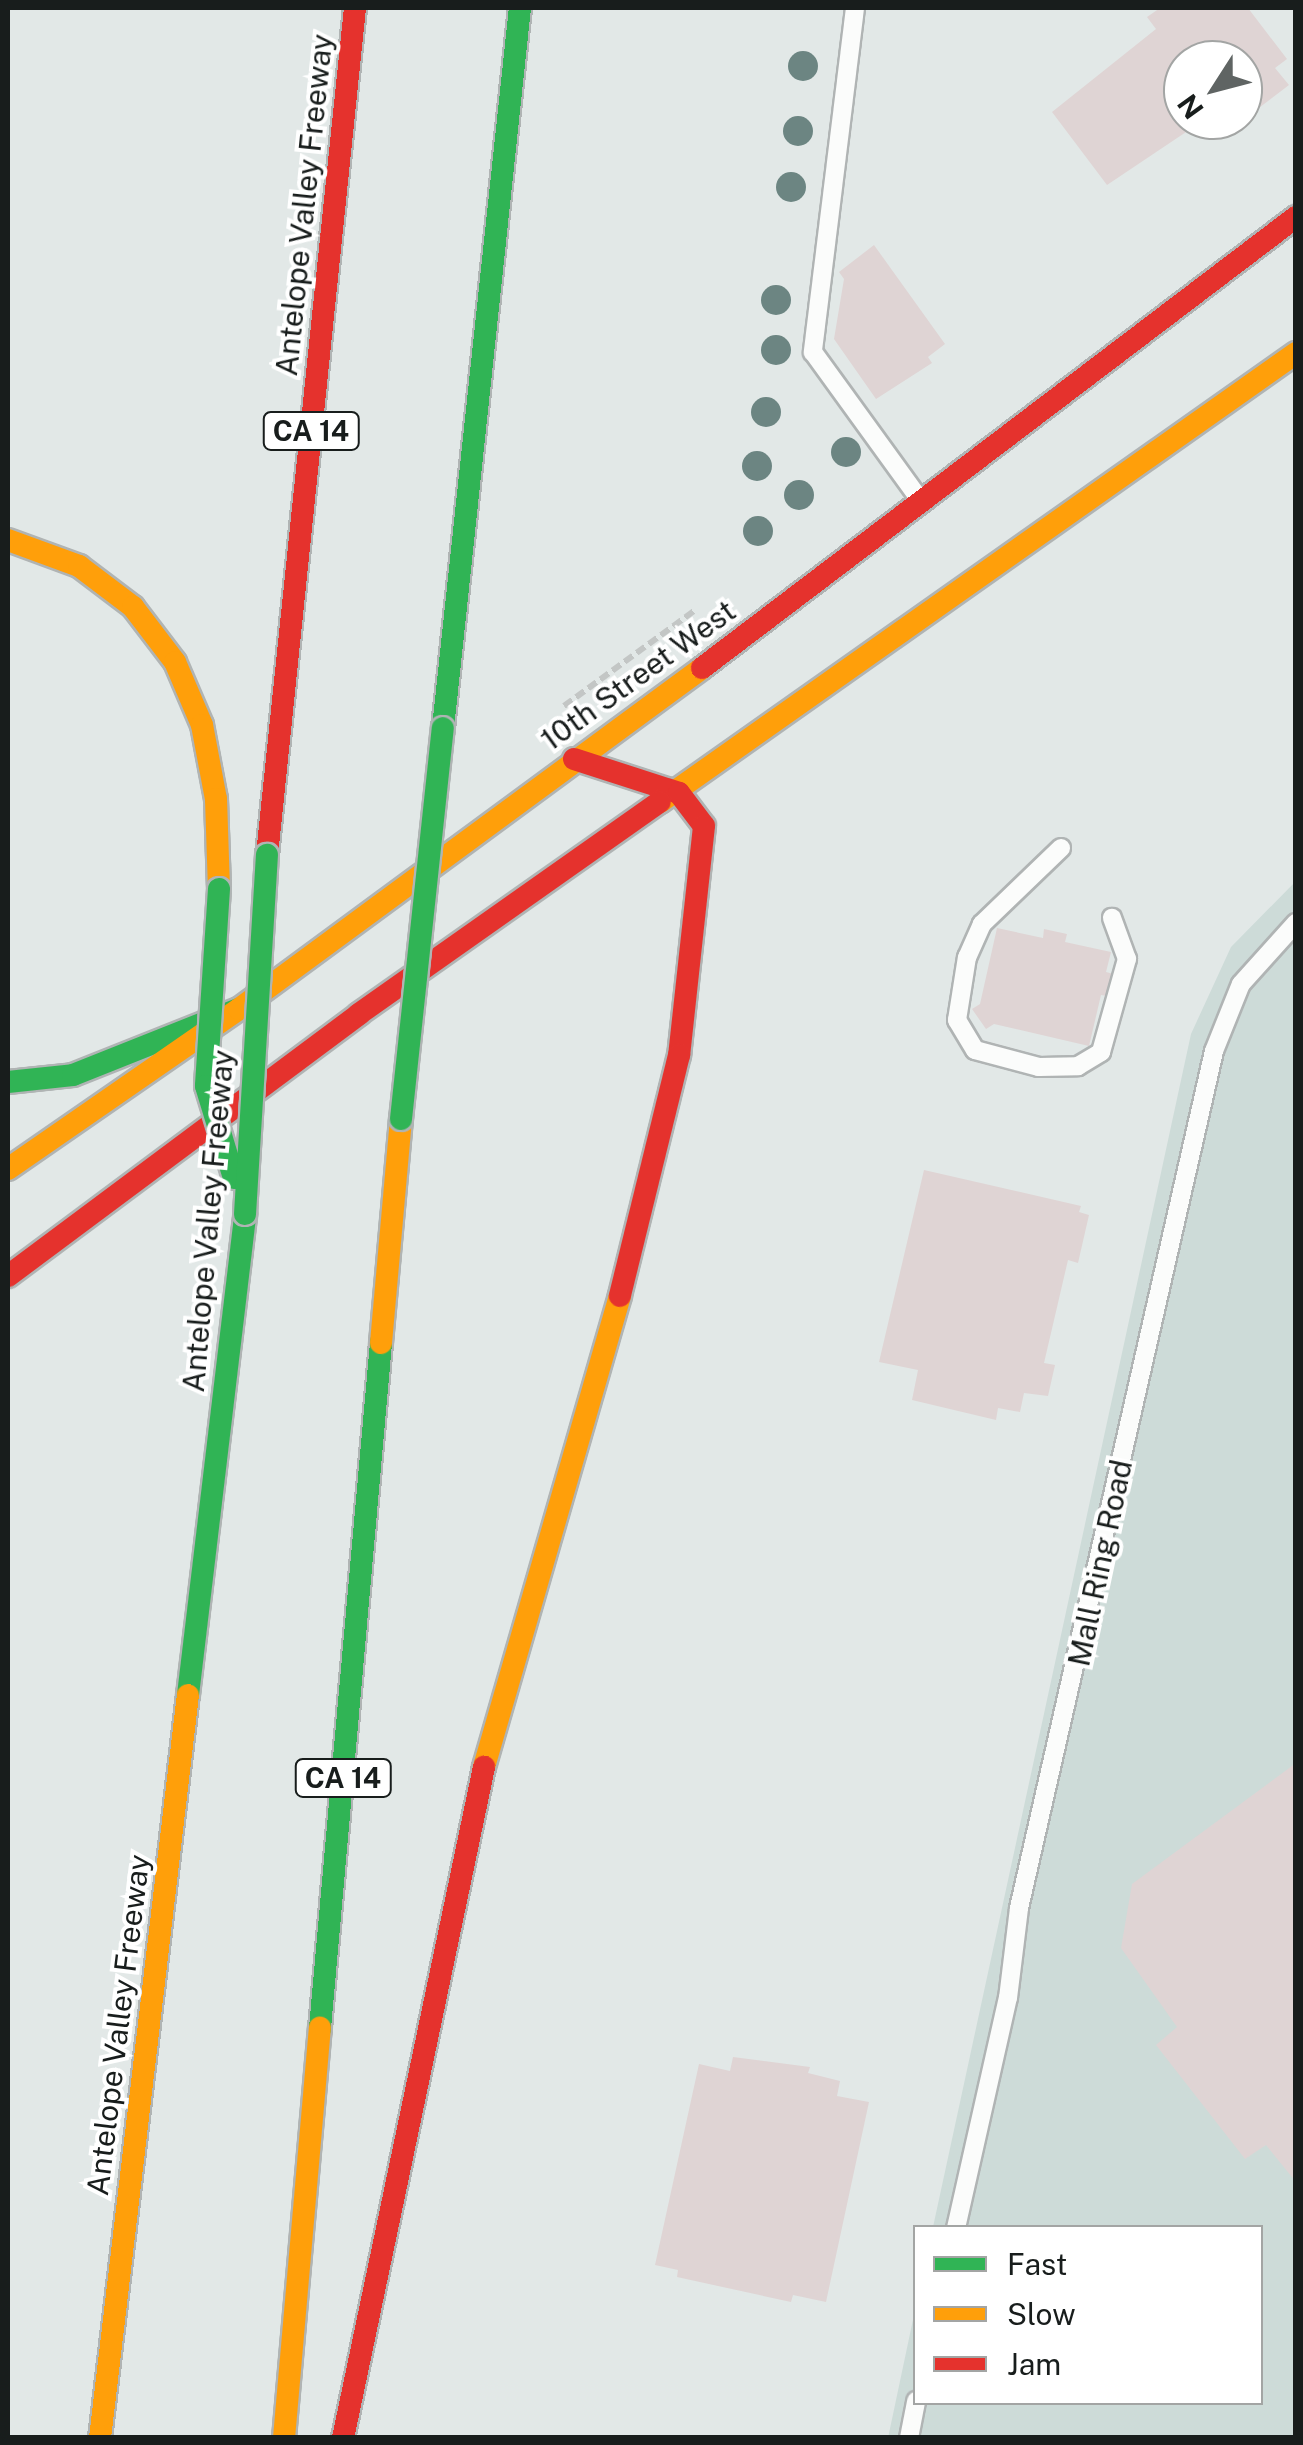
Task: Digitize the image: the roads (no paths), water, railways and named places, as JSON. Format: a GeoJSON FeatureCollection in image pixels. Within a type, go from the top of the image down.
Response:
{"type":"FeatureCollection","features":[{"type":"Feature","properties":{"kind":"main road","name":"Antelope Valley Freeway"},"geometry":{"type":"LineString","coordinates":[[100,2438],[245,1214],[267,855],[354,8]]}},
{"type":"Feature","properties":{"kind":"main road","name":"CA 14"},"geometry":{"type":"LineString","coordinates":[[284,2438],[401,1119],[520,8]]}},
{"type":"Feature","properties":{"kind":"main road","name":"10th Street West"},"geometry":{"type":"LineString","coordinates":[[8,1170],[239,1009],[924,505],[1296,217]]}},
{"type":"Feature","properties":{"kind":"main road"},"geometry":{"type":"LineString","coordinates":[[8,1276],[359,1014],[679,793],[1296,353]]}},
{"type":"Feature","properties":{"kind":"main road"},"geometry":{"type":"LineString","coordinates":[[8,540],[78,566],[134,607],[175,662],[202,725],[216,799],[219,889],[206,1086],[245,1214]]}},
{"type":"Feature","properties":{"kind":"main road"},"geometry":{"type":"LineString","coordinates":[[342,2438],[466,1824],[625,1277],[679,1055],[704,826],[679,793],[574,759]]}},
{"type":"Feature","properties":{"kind":"main road"},"geometry":{"type":"LineString","coordinates":[[8,1082],[73,1075],[239,1009]]}},
{"type":"Feature","properties":{"kind":"lane"},"geometry":{"type":"LineString","coordinates":[[855,8],[813,352],[924,505]]}},
{"type":"Feature","properties":{"kind":"lane"},"geometry":{"type":"LineString","coordinates":[[1060,848],[982,924],[967,956],[958,1020],[975,1050],[1039,1067],[1078,1066],[1101,1052],[1128,959],[1112,918]]}},
{"type":"Feature","properties":{"kind":"lane","name":"Mall Ring Road"},"geometry":{"type":"LineString","coordinates":[[957,2225],[1008,1998],[1019,1908],[1214,1051],[1240,984],[1296,923]]}},
{"type":"Feature","properties":{"kind":"lane"},"geometry":{"type":"LineString","coordinates":[[909,2438],[915,2405]]}}]}
